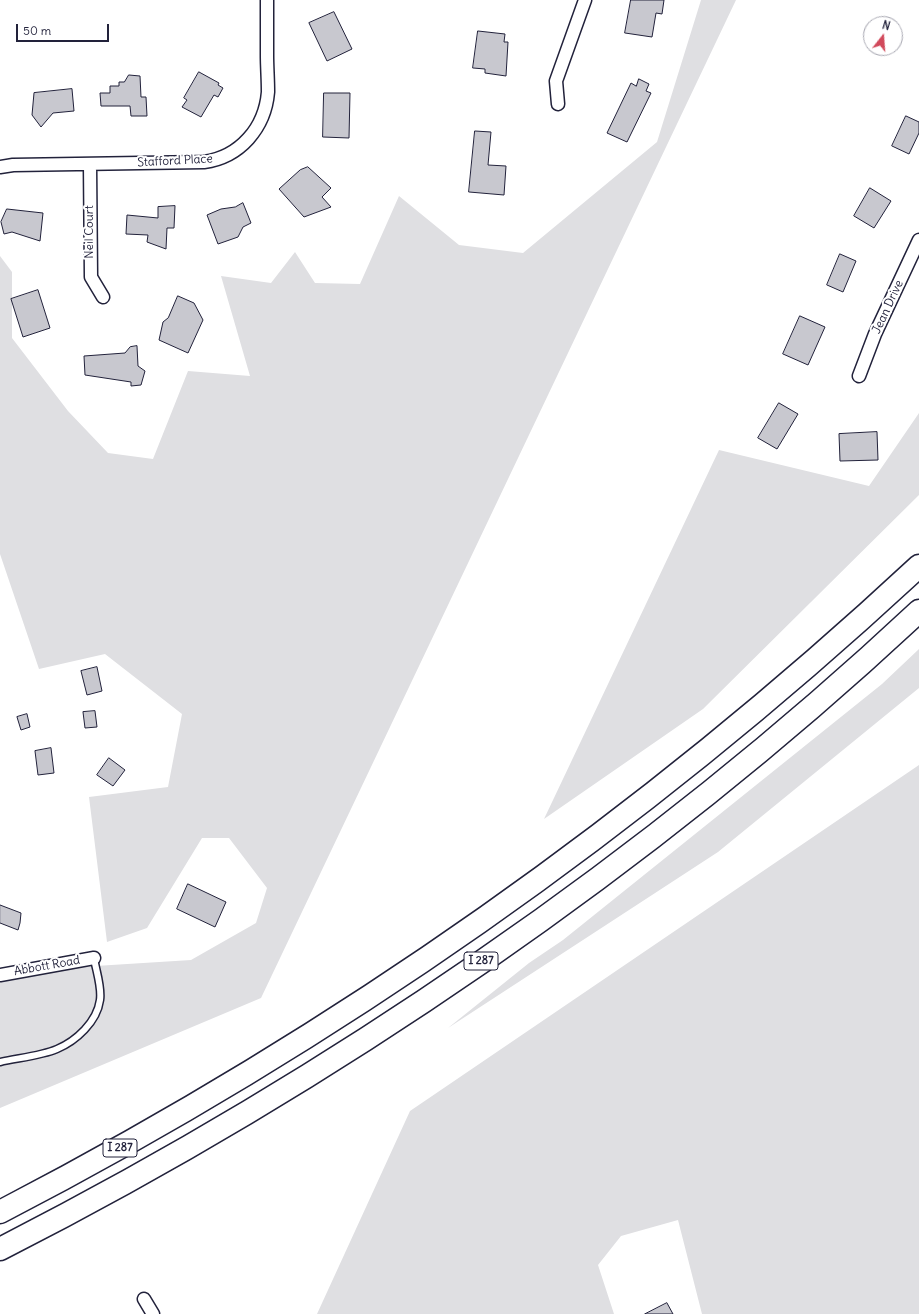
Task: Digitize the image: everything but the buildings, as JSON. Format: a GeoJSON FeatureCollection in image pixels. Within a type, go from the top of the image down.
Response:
{"type":"FeatureCollection","features":[{"type":"Feature","properties":{"kind":"highway","name":"I 287"},"geometry":{"type":"LineString","coordinates":[[0,1212],[128,1144],[252,1071],[371,996],[490,915],[607,830],[720,740],[822,653],[919,566]]}},
{"type":"Feature","properties":{"kind":"highway","name":"I 287"},"geometry":{"type":"LineString","coordinates":[[0,1249],[144,1173],[269,1100],[390,1023],[509,942],[627,856],[735,770],[844,678],[919,611]]}},
{"type":"Feature","properties":{"kind":"street","name":"Stafford Place"},"geometry":{"type":"LineString","coordinates":[[0,167],[13,164],[204,162],[228,155],[248,139],[262,118],[268,93],[267,0]]}},
{"type":"Feature","properties":{"kind":"street"},"geometry":{"type":"LineString","coordinates":[[558,104],[556,81],[585,0]]}},
{"type":"Feature","properties":{"kind":"street","name":"Neil Court"},"geometry":{"type":"LineString","coordinates":[[90,164],[91,277],[103,297]]}},
{"type":"Feature","properties":{"kind":"street","name":"Jean Drive"},"geometry":{"type":"LineString","coordinates":[[859,376],[875,334],[919,240]]}},
{"type":"Feature","properties":{"kind":"street","name":"Abbott Road"},"geometry":{"type":"LineString","coordinates":[[0,974],[94,958]]}},
{"type":"Feature","properties":{"kind":"street"},"geometry":{"type":"LineString","coordinates":[[144,1298],[153,1314]]}},
{"type":"Feature","properties":{"kind":"lane"},"geometry":{"type":"LineString","coordinates":[[0,1062],[56,1049],[75,1038],[90,1023],[96,1014],[100,999],[94,958]]}},
{"type":"Feature","properties":{"kind":"shaded area"},"geometry":{"type":"Polygon","coordinates":[[[701,0],[736,0],[261,998],[0,1108],[0,972],[191,960],[256,923],[267,888],[229,838],[202,838],[147,928],[107,942],[89,797],[168,787],[182,714],[105,654],[39,669],[0,554],[0,256],[12,272],[12,338],[68,411],[108,453],[153,459],[188,371],[250,376],[221,276],[271,283],[295,252],[315,283],[360,284],[399,196],[459,245],[523,253],[657,142],[701,0]]]}},
{"type":"Feature","properties":{"kind":"shaded area"},"geometry":{"type":"Polygon","coordinates":[[[919,413],[919,495],[703,709],[544,819],[719,450],[869,486],[919,413]]]}},
{"type":"Feature","properties":{"kind":"shaded area"},"geometry":{"type":"Polygon","coordinates":[[[919,649],[919,688],[718,852],[448,1028],[529,963],[563,940],[882,684],[919,649]]]}},
{"type":"Feature","properties":{"kind":"shaded area"},"geometry":{"type":"Polygon","coordinates":[[[919,765],[919,1314],[702,1314],[678,1220],[621,1236],[598,1265],[614,1314],[317,1314],[410,1111],[919,765]]]}}]}
